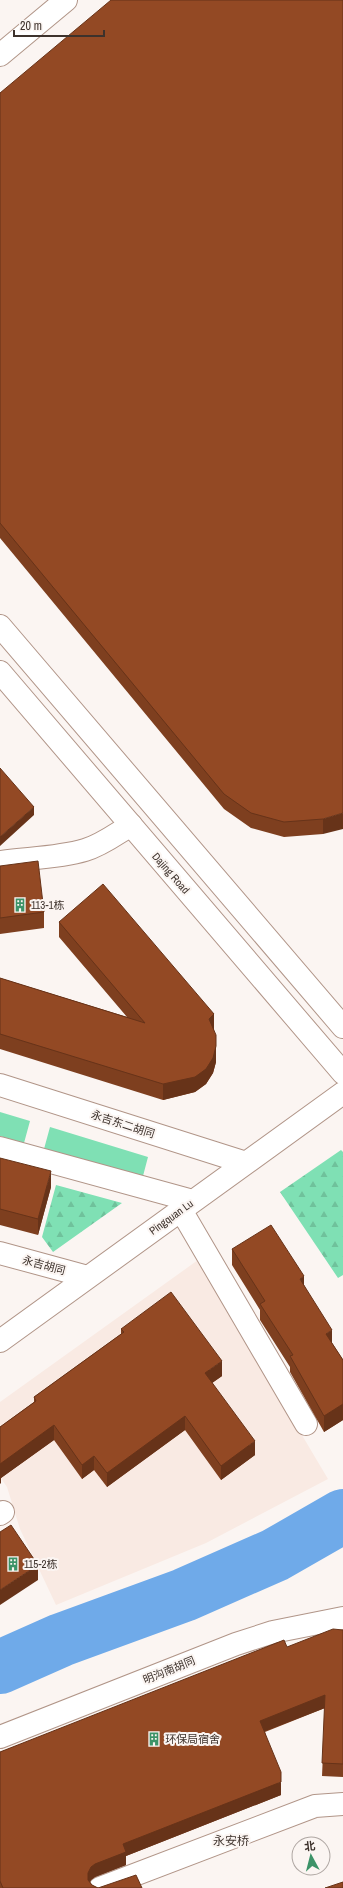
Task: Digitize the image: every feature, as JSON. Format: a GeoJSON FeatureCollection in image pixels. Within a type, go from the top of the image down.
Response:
{"type":"FeatureCollection","features":[{"type":"Feature","properties":{"kind":"street"},"geometry":{"type":"LineString","coordinates":[[0,55],[66,0]]}},
{"type":"Feature","properties":{"kind":"street"},"geometry":{"type":"LineString","coordinates":[[0,626],[343,1027]]}},
{"type":"Feature","properties":{"kind":"street","name":"Dajing Road"},"geometry":{"type":"LineString","coordinates":[[0,672],[343,1073]]}},
{"type":"Feature","properties":{"kind":"street"},"geometry":{"type":"LineString","coordinates":[[0,862],[71,854],[86,850],[103,843],[131,825]]}},
{"type":"Feature","properties":{"kind":"street","name":"永吉东二胡同"},"geometry":{"type":"LineString","coordinates":[[0,1085],[246,1163]]}},
{"type":"Feature","properties":{"kind":"street","name":"Pingquan Lu"},"geometry":{"type":"LineString","coordinates":[[0,1341],[343,1093]]}},
{"type":"Feature","properties":{"kind":"street"},"geometry":{"type":"LineString","coordinates":[[0,1148],[187,1206],[306,1424]]}},
{"type":"Feature","properties":{"kind":"street","name":"永吉胡同"},"geometry":{"type":"LineString","coordinates":[[0,1253],[88,1277]]}},
{"type":"Feature","properties":{"kind":"street","name":"明沟南胡同"},"geometry":{"type":"LineString","coordinates":[[0,1737],[236,1644],[273,1632],[343,1618]]}},
{"type":"Feature","properties":{"kind":"street"},"geometry":{"type":"LineString","coordinates":[[100,1888],[315,1806],[343,1804]]}},
{"type":"Feature","properties":{"kind":"shaded area"},"geometry":{"type":"Polygon","coordinates":[[[198,1260],[328,1479],[206,1543],[56,1605],[20,1529],[7,1487],[0,1477],[0,1402],[198,1260]]]}},
{"type":"Feature","properties":{"kind":"green space"},"geometry":{"type":"Polygon","coordinates":[[[0,1112],[30,1121],[24,1143],[0,1136],[0,1112]]]}},
{"type":"Feature","properties":{"kind":"green space"},"geometry":{"type":"Polygon","coordinates":[[[50,1127],[148,1157],[143,1176],[44,1149],[50,1127]]]}},
{"type":"Feature","properties":{"kind":"green space"},"geometry":{"type":"Polygon","coordinates":[[[341,1150],[343,1152],[343,1275],[338,1278],[280,1192],[341,1150]]]}},
{"type":"Feature","properties":{"kind":"green space"},"geometry":{"type":"Polygon","coordinates":[[[56,1185],[122,1203],[53,1252],[42,1237],[56,1185]]]}},
{"type":"Feature","properties":{"kind":"building"},"geometry":{"type":"Polygon","coordinates":[[[111,0],[343,0],[343,813],[323,819],[284,822],[251,813],[224,794],[0,523],[0,93],[111,0]]]}},
{"type":"Feature","properties":{"kind":"building"},"geometry":{"type":"Polygon","coordinates":[[[0,768],[34,807],[0,837],[0,768]]]}},
{"type":"Feature","properties":{"kind":"building","name":"113-1栋"},"geometry":{"type":"Polygon","coordinates":[[[38,861],[44,912],[0,918],[0,866],[38,861]]]}},
{"type":"Feature","properties":{"kind":"building"},"geometry":{"type":"Polygon","coordinates":[[[103,884],[214,1014],[209,1019],[216,1035],[216,1046],[213,1058],[206,1069],[195,1077],[163,1084],[0,1034],[0,978],[145,1023],[59,922],[103,884]]]}},
{"type":"Feature","properties":{"kind":"building"},"geometry":{"type":"Polygon","coordinates":[[[0,1158],[51,1171],[38,1219],[0,1209],[0,1158]]]}},
{"type":"Feature","properties":{"kind":"building"},"geometry":{"type":"Polygon","coordinates":[[[271,1225],[304,1276],[300,1279],[332,1330],[326,1334],[343,1360],[343,1404],[324,1416],[290,1356],[293,1355],[260,1304],[265,1301],[232,1249],[271,1225]]]}},
{"type":"Feature","properties":{"kind":"building"},"geometry":{"type":"Polygon","coordinates":[[[171,1292],[222,1361],[205,1373],[255,1441],[221,1466],[185,1416],[107,1473],[94,1456],[82,1465],[54,1425],[0,1464],[0,1427],[36,1401],[34,1397],[124,1332],[121,1329],[171,1292]]]}},
{"type":"Feature","properties":{"kind":"building","name":"115-2栋"},"geometry":{"type":"Polygon","coordinates":[[[11,1525],[38,1565],[0,1590],[0,1532],[11,1525]]]}},
{"type":"Feature","properties":{"kind":"building"},"geometry":{"type":"Polygon","coordinates":[[[333,1629],[343,1630],[343,1764],[322,1763],[325,1695],[260,1721],[281,1772],[281,1782],[123,1844],[126,1852],[91,1867],[88,1873],[88,1880],[92,1885],[98,1888],[3,1888],[0,1881],[0,1752],[284,1640],[287,1647],[333,1629]]]}},
{"type":"Feature","properties":{"kind":"building"},"geometry":{"type":"Polygon","coordinates":[[[136,1875],[142,1888],[98,1888],[136,1875]]]}},
{"type":"Feature","properties":{"kind":"building"},"geometry":{"type":"Polygon","coordinates":[[[343,1882],[343,1888],[325,1888],[343,1882]]]}},
{"type":"Feature","properties":{"kind":"waterway"},"geometry":{"type":"LineString","coordinates":[[0,1667],[61,1640],[184,1595],[275,1555],[343,1516]]}},
{"type":"Feature","properties":{"kind":"place","name":"113-1栋"},"geometry":{"type":"Point","coordinates":[20,905]}},
{"type":"Feature","properties":{"kind":"place","name":"115-2栋"},"geometry":{"type":"Point","coordinates":[13,1564]}},
{"type":"Feature","properties":{"kind":"place","name":"环保局宿舍"},"geometry":{"type":"Point","coordinates":[154,1739]}},
{"type":"Feature","properties":{"kind":"district","name":"永安桥"},"geometry":{"type":"Point","coordinates":[231,1841]}}]}
